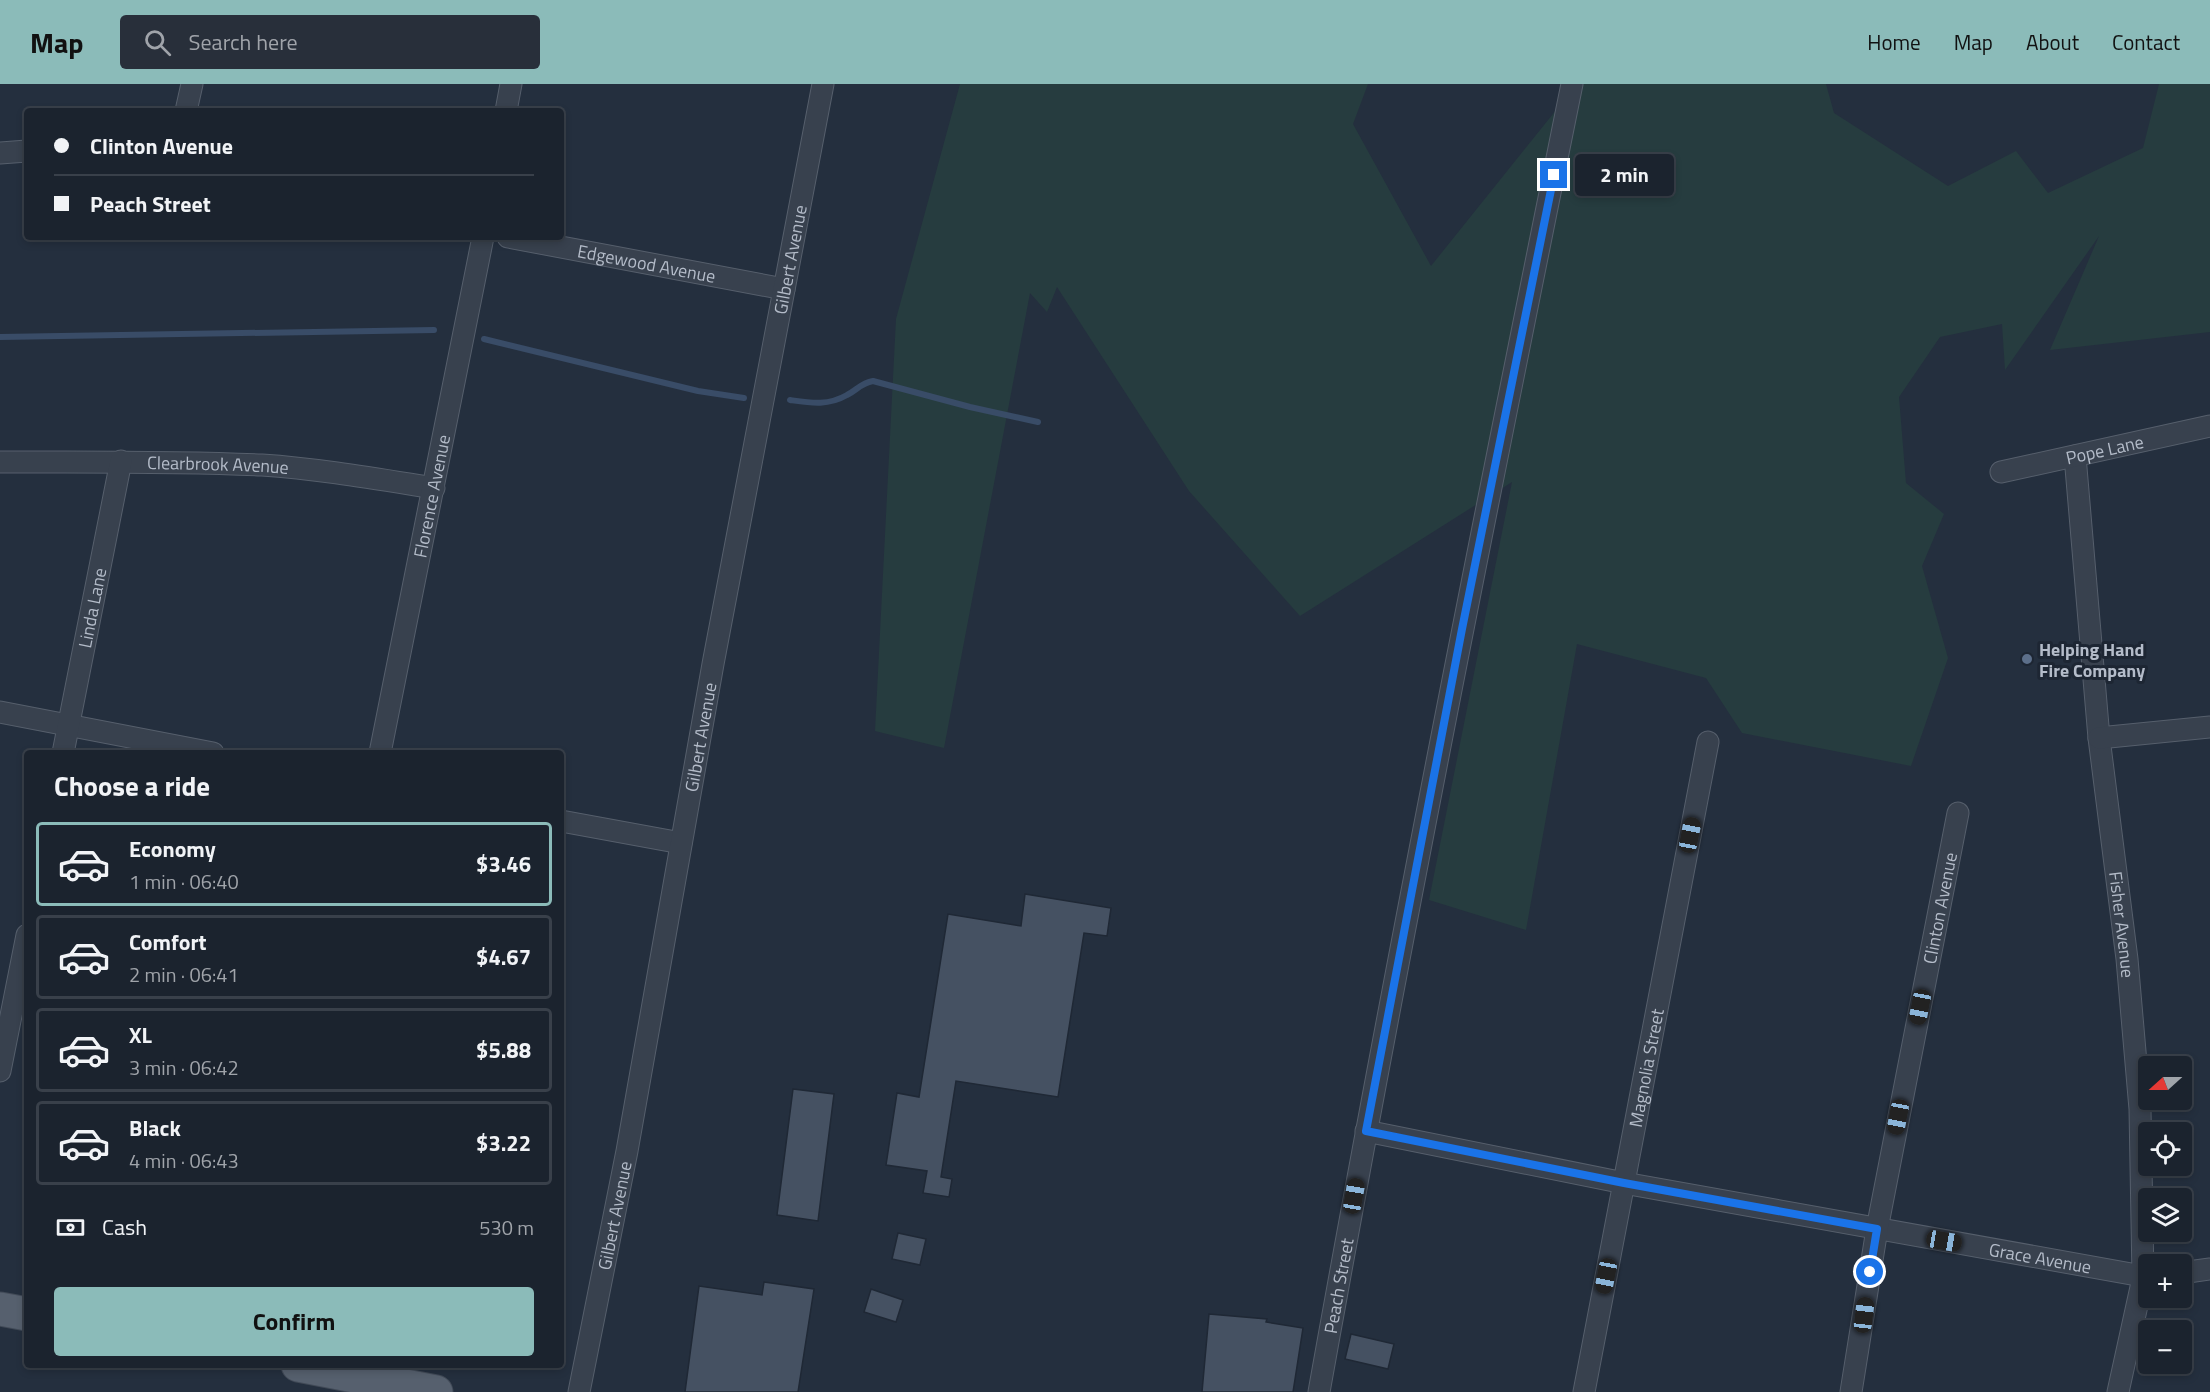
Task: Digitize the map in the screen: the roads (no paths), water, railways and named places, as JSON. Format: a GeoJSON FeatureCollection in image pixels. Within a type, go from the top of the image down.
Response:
{"type":"FeatureCollection","features":[{"type":"Feature","properties":{"kind":"main road"},"geometry":{"type":"LineString","coordinates":[[0,1309],[24,1313]]}},
{"type":"Feature","properties":{"kind":"main road"},"geometry":{"type":"LineString","coordinates":[[313,1368],[436,1392]]}},
{"type":"Feature","properties":{"kind":"street"},"geometry":{"type":"LineString","coordinates":[[187,108],[192,84]]}},
{"type":"Feature","properties":{"kind":"street"},"geometry":{"type":"LineString","coordinates":[[507,108],[511,84]]}},
{"type":"Feature","properties":{"kind":"street","name":"Gilbert Avenue"},"geometry":{"type":"LineString","coordinates":[[579,1392],[627,1151],[681,843],[823,84]]}},
{"type":"Feature","properties":{"kind":"street","name":"Peach Street"},"geometry":{"type":"LineString","coordinates":[[1319,1392],[1366,1131],[1464,617],[1572,84]]}},
{"type":"Feature","properties":{"kind":"street"},"geometry":{"type":"LineString","coordinates":[[0,153],[24,151]]}},
{"type":"Feature","properties":{"kind":"street","name":"Florence Avenue"},"geometry":{"type":"LineString","coordinates":[[381,750],[482,240]]}},
{"type":"Feature","properties":{"kind":"street","name":"Edgewood Avenue"},"geometry":{"type":"LineString","coordinates":[[524,240],[784,289]]}},
{"type":"Feature","properties":{"kind":"street","name":"Pope Lane"},"geometry":{"type":"LineString","coordinates":[[2001,472],[2210,426]]}},
{"type":"Feature","properties":{"kind":"street","name":"Fisher Avenue"},"geometry":{"type":"LineString","coordinates":[[2075,456],[2099,738],[2127,959],[2140,1109],[2144,1254]]}},
{"type":"Feature","properties":{"kind":"street","name":"Clearbrook Avenue"},"geometry":{"type":"LineString","coordinates":[[0,462],[121,461],[263,465],[330,472],[434,488]]}},
{"type":"Feature","properties":{"kind":"street","name":"Linda Lane"},"geometry":{"type":"LineString","coordinates":[[64,750],[121,461]]}},
{"type":"Feature","properties":{"kind":"street"},"geometry":{"type":"LineString","coordinates":[[0,712],[198,750]]}},
{"type":"Feature","properties":{"kind":"street"},"geometry":{"type":"LineString","coordinates":[[2099,738],[2210,727]]}},
{"type":"Feature","properties":{"kind":"street","name":"Magnolia Street"},"geometry":{"type":"LineString","coordinates":[[1584,1392],[1708,742]]}},
{"type":"Feature","properties":{"kind":"street","name":"Clinton Avenue"},"geometry":{"type":"LineString","coordinates":[[1851,1392],[1877,1229],[1958,813]]}},
{"type":"Feature","properties":{"kind":"street"},"geometry":{"type":"LineString","coordinates":[[564,822],[681,843]]}},
{"type":"Feature","properties":{"kind":"street"},"geometry":{"type":"LineString","coordinates":[[0,1071],[24,950]]}},
{"type":"Feature","properties":{"kind":"street","name":"Grace Avenue"},"geometry":{"type":"LineString","coordinates":[[1366,1131],[1624,1183],[2138,1276]]}},
{"type":"Feature","properties":{"kind":"street"},"geometry":{"type":"LineString","coordinates":[[2192,1271],[2210,1269]]}},
{"type":"Feature","properties":{"kind":"street","name":"Fisher Avenue"},"geometry":{"type":"LineString","coordinates":[[2118,1392],[2138,1307]]}},
{"type":"Feature","properties":{"kind":"waterway"},"geometry":{"type":"LineString","coordinates":[[0,337],[434,330]]}},
{"type":"Feature","properties":{"kind":"waterway"},"geometry":{"type":"LineString","coordinates":[[484,339],[698,391],[744,398]]}},
{"type":"Feature","properties":{"kind":"waterway"},"geometry":{"type":"LineString","coordinates":[[790,400],[812,403],[833,401],[873,381],[970,407],[1038,422]]}},
{"type":"Feature","properties":{"kind":"place","name":"Helping Hand Fire Company"},"geometry":{"type":"Point","coordinates":[2027,659]}}]}
